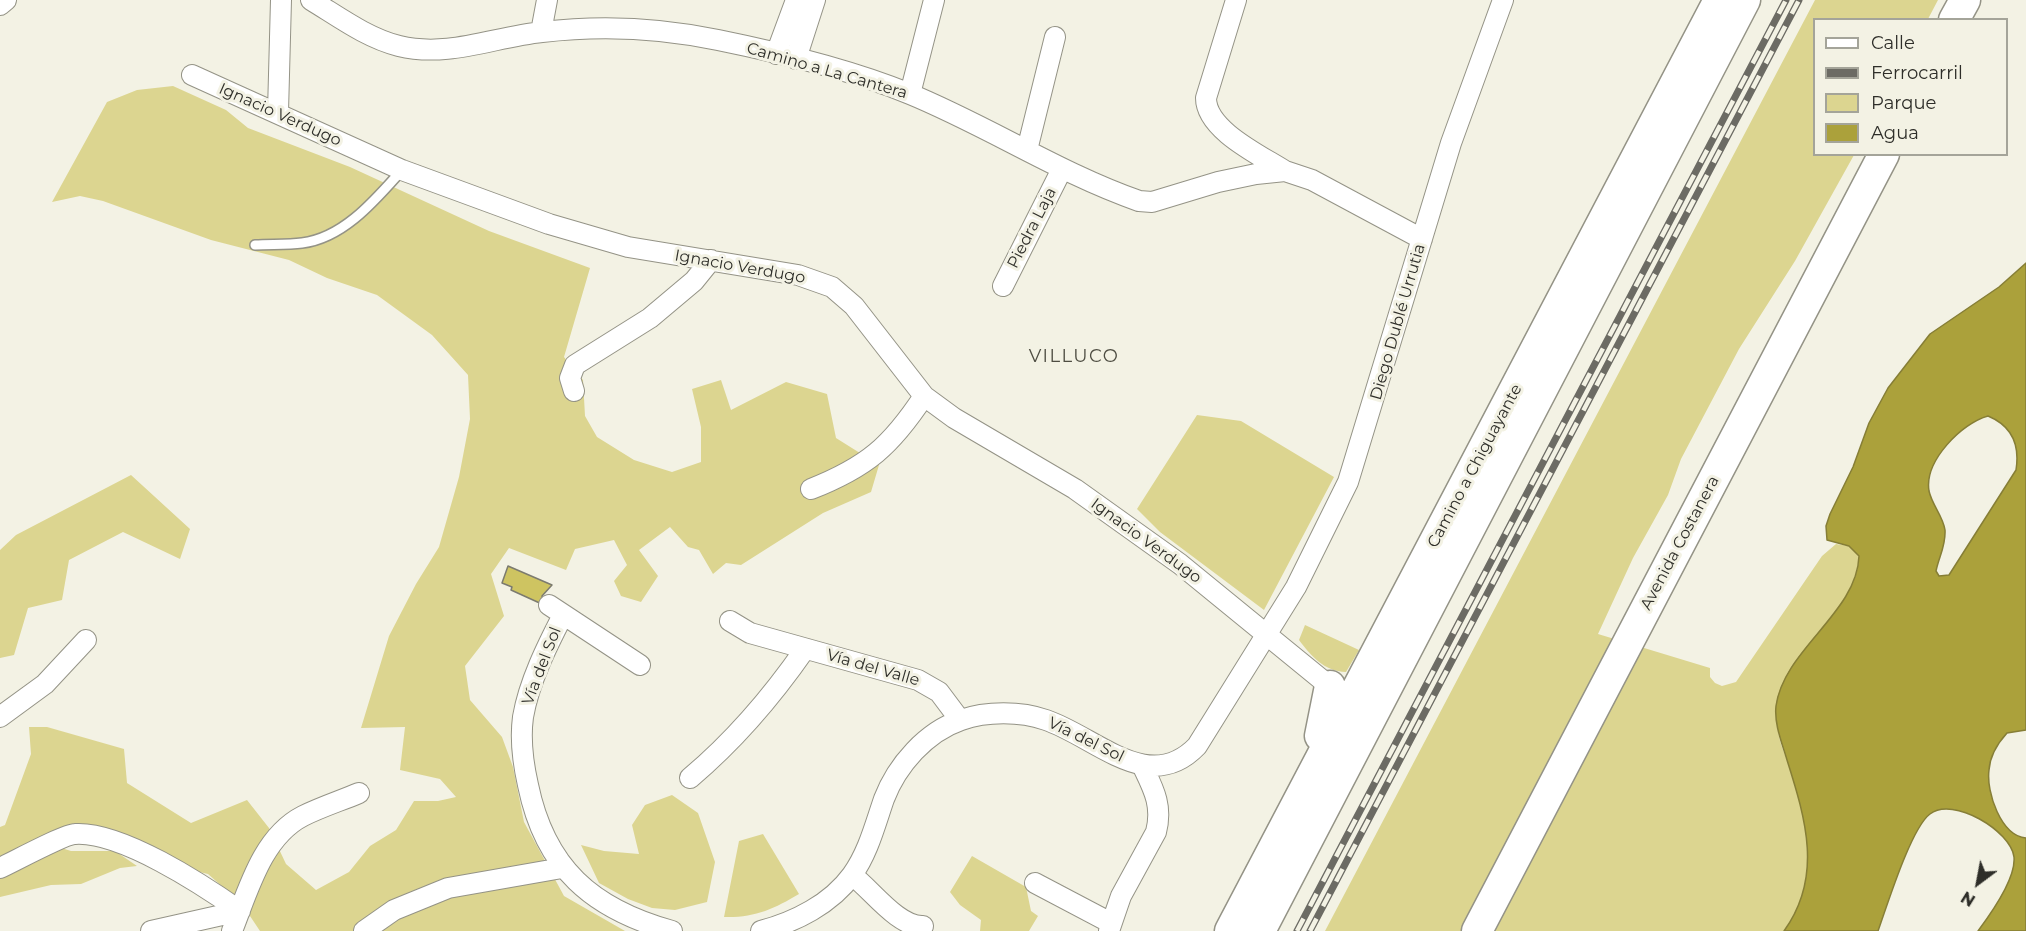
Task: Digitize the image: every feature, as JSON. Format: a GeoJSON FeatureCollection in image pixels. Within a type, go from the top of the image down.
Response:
{"type":"FeatureCollection","features":[{"type":"Feature","properties":{"kind":"main road","name":"Camino a Chiguayante"},"geometry":{"type":"LineString","coordinates":[[1230,931],[1305,785],[1340,694],[1499,421],[1719,0]]}},
{"type":"Feature","properties":{"kind":"main road","name":"Camino a Chiguayante"},"geometry":{"type":"LineString","coordinates":[[1260,931],[1745,0]]}},
{"type":"Feature","properties":{"kind":"main road"},"geometry":{"type":"LineString","coordinates":[[1955,18],[1965,0]]}},
{"type":"Feature","properties":{"kind":"main road","name":"Avenida Costanera"},"geometry":{"type":"LineString","coordinates":[[1477,931],[1883,156]]}},
{"type":"Feature","properties":{"kind":"main road"},"geometry":{"type":"LineString","coordinates":[[1340,694],[1373,698],[1389,685]]}},
{"type":"Feature","properties":{"kind":"main road"},"geometry":{"type":"LineString","coordinates":[[1340,694],[1361,718],[1361,738]]}},
{"type":"Feature","properties":{"kind":"street"},"geometry":{"type":"LineString","coordinates":[[0,5],[6,0]]}},
{"type":"Feature","properties":{"kind":"street"},"geometry":{"type":"LineString","coordinates":[[278,112],[281,0]]}},
{"type":"Feature","properties":{"kind":"street","name":"Camino a La Cantera"},"geometry":{"type":"LineString","coordinates":[[311,0],[364,32],[399,46],[414,48],[453,48],[541,32],[586,29],[659,31],[717,40],[796,59],[910,94],[1062,169],[1139,201],[1152,202],[1227,180],[1285,171],[1312,180],[1422,239]]}},
{"type":"Feature","properties":{"kind":"street"},"geometry":{"type":"LineString","coordinates":[[541,32],[547,0]]}},
{"type":"Feature","properties":{"kind":"street"},"geometry":{"type":"LineString","coordinates":[[910,94],[934,0]]}},
{"type":"Feature","properties":{"kind":"street"},"geometry":{"type":"LineString","coordinates":[[1236,0],[1214,64],[1206,106],[1208,114],[1219,127],[1285,171]]}},
{"type":"Feature","properties":{"kind":"street","name":"Diego Dublé Urrutia"},"geometry":{"type":"LineString","coordinates":[[1269,634],[1312,558],[1355,465],[1451,143],[1503,0]]}},
{"type":"Feature","properties":{"kind":"street"},"geometry":{"type":"LineString","coordinates":[[776,54],[808,1]]}},
{"type":"Feature","properties":{"kind":"street"},"geometry":{"type":"LineString","coordinates":[[796,59],[808,1]]}},
{"type":"Feature","properties":{"kind":"street"},"geometry":{"type":"LineString","coordinates":[[1027,150],[1055,37]]}},
{"type":"Feature","properties":{"kind":"street","name":"Ignacio Verdugo"},"geometry":{"type":"LineString","coordinates":[[192,75],[402,170],[526,216],[617,244],[798,275],[832,287],[854,306],[924,396],[954,418],[1075,489],[1180,564],[1340,694]]}},
{"type":"Feature","properties":{"kind":"street","name":"Piedra Laja"},"geometry":{"type":"LineString","coordinates":[[1003,286],[1062,169]]}},
{"type":"Feature","properties":{"kind":"street"},"geometry":{"type":"LineString","coordinates":[[574,391],[570,378],[575,365],[650,318],[694,281],[711,260]]}},
{"type":"Feature","properties":{"kind":"street"},"geometry":{"type":"LineString","coordinates":[[811,489],[846,473],[882,450],[905,425],[924,396]]}},
{"type":"Feature","properties":{"kind":"street","name":"Vía del Sol"},"geometry":{"type":"LineString","coordinates":[[640,665],[556,610],[522,724],[525,772],[531,803],[546,844],[562,868],[578,884],[604,903],[632,917],[672,931]]}},
{"type":"Feature","properties":{"kind":"street","name":"Vía del Valle"},"geometry":{"type":"LineString","coordinates":[[730,621],[750,633],[918,680],[939,692],[960,720]]}},
{"type":"Feature","properties":{"kind":"street","name":"Vía del Sol"},"geometry":{"type":"LineString","coordinates":[[761,931],[782,925],[814,909],[830,898],[852,875],[865,853],[885,797],[899,770],[921,745],[960,720],[1008,714],[1045,719],[1127,760],[1142,765],[1165,767],[1188,755],[1204,736],[1269,634]]}},
{"type":"Feature","properties":{"kind":"street"},"geometry":{"type":"LineString","coordinates":[[0,717],[45,684],[86,640]]}},
{"type":"Feature","properties":{"kind":"street","name":"Vía del Valle"},"geometry":{"type":"LineString","coordinates":[[690,778],[729,744],[748,723],[805,649]]}},
{"type":"Feature","properties":{"kind":"street"},"geometry":{"type":"LineString","coordinates":[[1035,883],[1110,927],[1159,820],[1157,797],[1142,765]]}},
{"type":"Feature","properties":{"kind":"street"},"geometry":{"type":"LineString","coordinates":[[232,931],[259,865],[280,834],[302,817],[359,794]]}},
{"type":"Feature","properties":{"kind":"street"},"geometry":{"type":"LineString","coordinates":[[0,868],[74,834],[121,842],[196,881],[240,911]]}},
{"type":"Feature","properties":{"kind":"street"},"geometry":{"type":"LineString","coordinates":[[364,931],[394,910],[448,888],[562,868]]}},
{"type":"Feature","properties":{"kind":"street"},"geometry":{"type":"LineString","coordinates":[[852,875],[901,921],[914,926],[923,926]]}},
{"type":"Feature","properties":{"kind":"street"},"geometry":{"type":"LineString","coordinates":[[151,931],[240,911]]}},
{"type":"Feature","properties":{"kind":"lane"},"geometry":{"type":"LineString","coordinates":[[255,245],[304,243],[337,231],[373,201],[402,170]]}},
{"type":"Feature","properties":{"kind":"green space"},"geometry":{"type":"Polygon","coordinates":[[[1815,0],[1938,0],[1929,18],[1813,18],[1813,156],[1853,156],[1795,261],[1739,349],[1681,459],[1668,495],[1633,558],[1598,634],[1710,668],[1710,677],[1722,686],[1736,682],[1822,556],[1836,544],[1849,546],[1859,556],[1856,573],[1840,606],[1794,665],[1785,680],[1780,696],[1779,736],[1802,811],[1808,852],[1803,892],[1796,912],[1784,931],[1325,931],[1815,0]]]}},
{"type":"Feature","properties":{"kind":"green space"},"geometry":{"type":"Polygon","coordinates":[[[173,86],[226,110],[248,128],[350,167],[489,231],[590,268],[564,357],[583,380],[585,416],[597,437],[634,460],[672,472],[701,462],[701,427],[692,389],[721,380],[731,410],[786,382],[827,394],[836,438],[879,465],[871,492],[823,513],[741,565],[726,563],[713,574],[699,550],[688,547],[670,527],[639,550],[658,576],[641,602],[621,596],[614,581],[627,565],[614,540],[575,549],[566,570],[509,548],[491,574],[504,616],[465,666],[470,700],[502,737],[513,767],[524,822],[564,896],[625,931],[260,931],[242,904],[208,874],[178,867],[145,847],[39,841],[71,851],[115,851],[137,866],[120,868],[81,884],[51,885],[0,897],[0,827],[5,825],[31,754],[29,727],[47,727],[124,749],[127,783],[191,823],[247,800],[269,828],[286,864],[316,890],[349,872],[370,846],[396,830],[414,801],[438,801],[456,797],[440,779],[400,770],[405,727],[361,728],[389,636],[416,584],[439,547],[459,477],[470,419],[468,375],[432,335],[377,295],[327,278],[289,260],[211,240],[103,201],[80,196],[52,202],[107,102],[137,90],[173,86]]]}},
{"type":"Feature","properties":{"kind":"green space"},"geometry":{"type":"Polygon","coordinates":[[[1197,415],[1241,421],[1334,477],[1264,610],[1160,532],[1137,509],[1197,415]]]}},
{"type":"Feature","properties":{"kind":"green space"},"geometry":{"type":"Polygon","coordinates":[[[131,475],[190,529],[180,559],[123,532],[69,560],[62,600],[28,608],[14,655],[0,658],[0,550],[16,535],[131,475]]]}},
{"type":"Feature","properties":{"kind":"green space"},"geometry":{"type":"Polygon","coordinates":[[[1305,625],[1359,650],[1346,672],[1325,666],[1309,652],[1299,640],[1305,625]]]}},
{"type":"Feature","properties":{"kind":"green space"},"geometry":{"type":"Polygon","coordinates":[[[672,795],[698,813],[715,862],[707,902],[675,910],[652,908],[628,899],[599,883],[581,845],[604,851],[639,854],[632,825],[645,805],[672,795]]]}},
{"type":"Feature","properties":{"kind":"green space"},"geometry":{"type":"Polygon","coordinates":[[[763,834],[799,894],[763,912],[724,917],[739,841],[763,834]]]}},
{"type":"Feature","properties":{"kind":"green space"},"geometry":{"type":"Polygon","coordinates":[[[972,856],[1026,887],[1031,911],[1038,916],[1029,931],[980,931],[981,920],[960,905],[950,892],[972,856]]]}},
{"type":"Feature","properties":{"kind":"water"},"geometry":{"type":"Polygon","coordinates":[[[2026,263],[2026,730],[2007,733],[2000,741],[1991,759],[1989,779],[1997,812],[2009,830],[2026,838],[2026,931],[1978,931],[2007,885],[2014,866],[2014,857],[2003,837],[1992,827],[1980,819],[1952,809],[1930,814],[1915,835],[1900,868],[1878,931],[1784,931],[1796,911],[1804,890],[1807,848],[1800,804],[1777,727],[1776,706],[1782,686],[1792,667],[1846,595],[1855,576],[1859,556],[1849,546],[1827,540],[1826,526],[1830,514],[1853,467],[1869,423],[1888,388],[1930,334],[1999,287],[2026,263]],[[1988,416],[1967,426],[1947,445],[1932,468],[1929,491],[1945,530],[1936,571],[1939,576],[1949,575],[2016,470],[2017,452],[2012,437],[1996,420],[1988,416]]]}},
{"type":"Feature","properties":{"kind":"building"},"geometry":{"type":"Polygon","coordinates":[[[508,566],[552,585],[542,596],[544,605],[511,590],[512,587],[502,583],[508,566]]]}},
{"type":"Feature","properties":{"kind":"railway"},"geometry":{"type":"LineString","coordinates":[[1297,931],[1786,0]]}},
{"type":"Feature","properties":{"kind":"railway"},"geometry":{"type":"LineString","coordinates":[[1310,931],[1799,0]]}},
{"type":"Feature","properties":{"kind":"district","name":"VILLUCO"},"geometry":{"type":"Point","coordinates":[1074,357]}}]}
